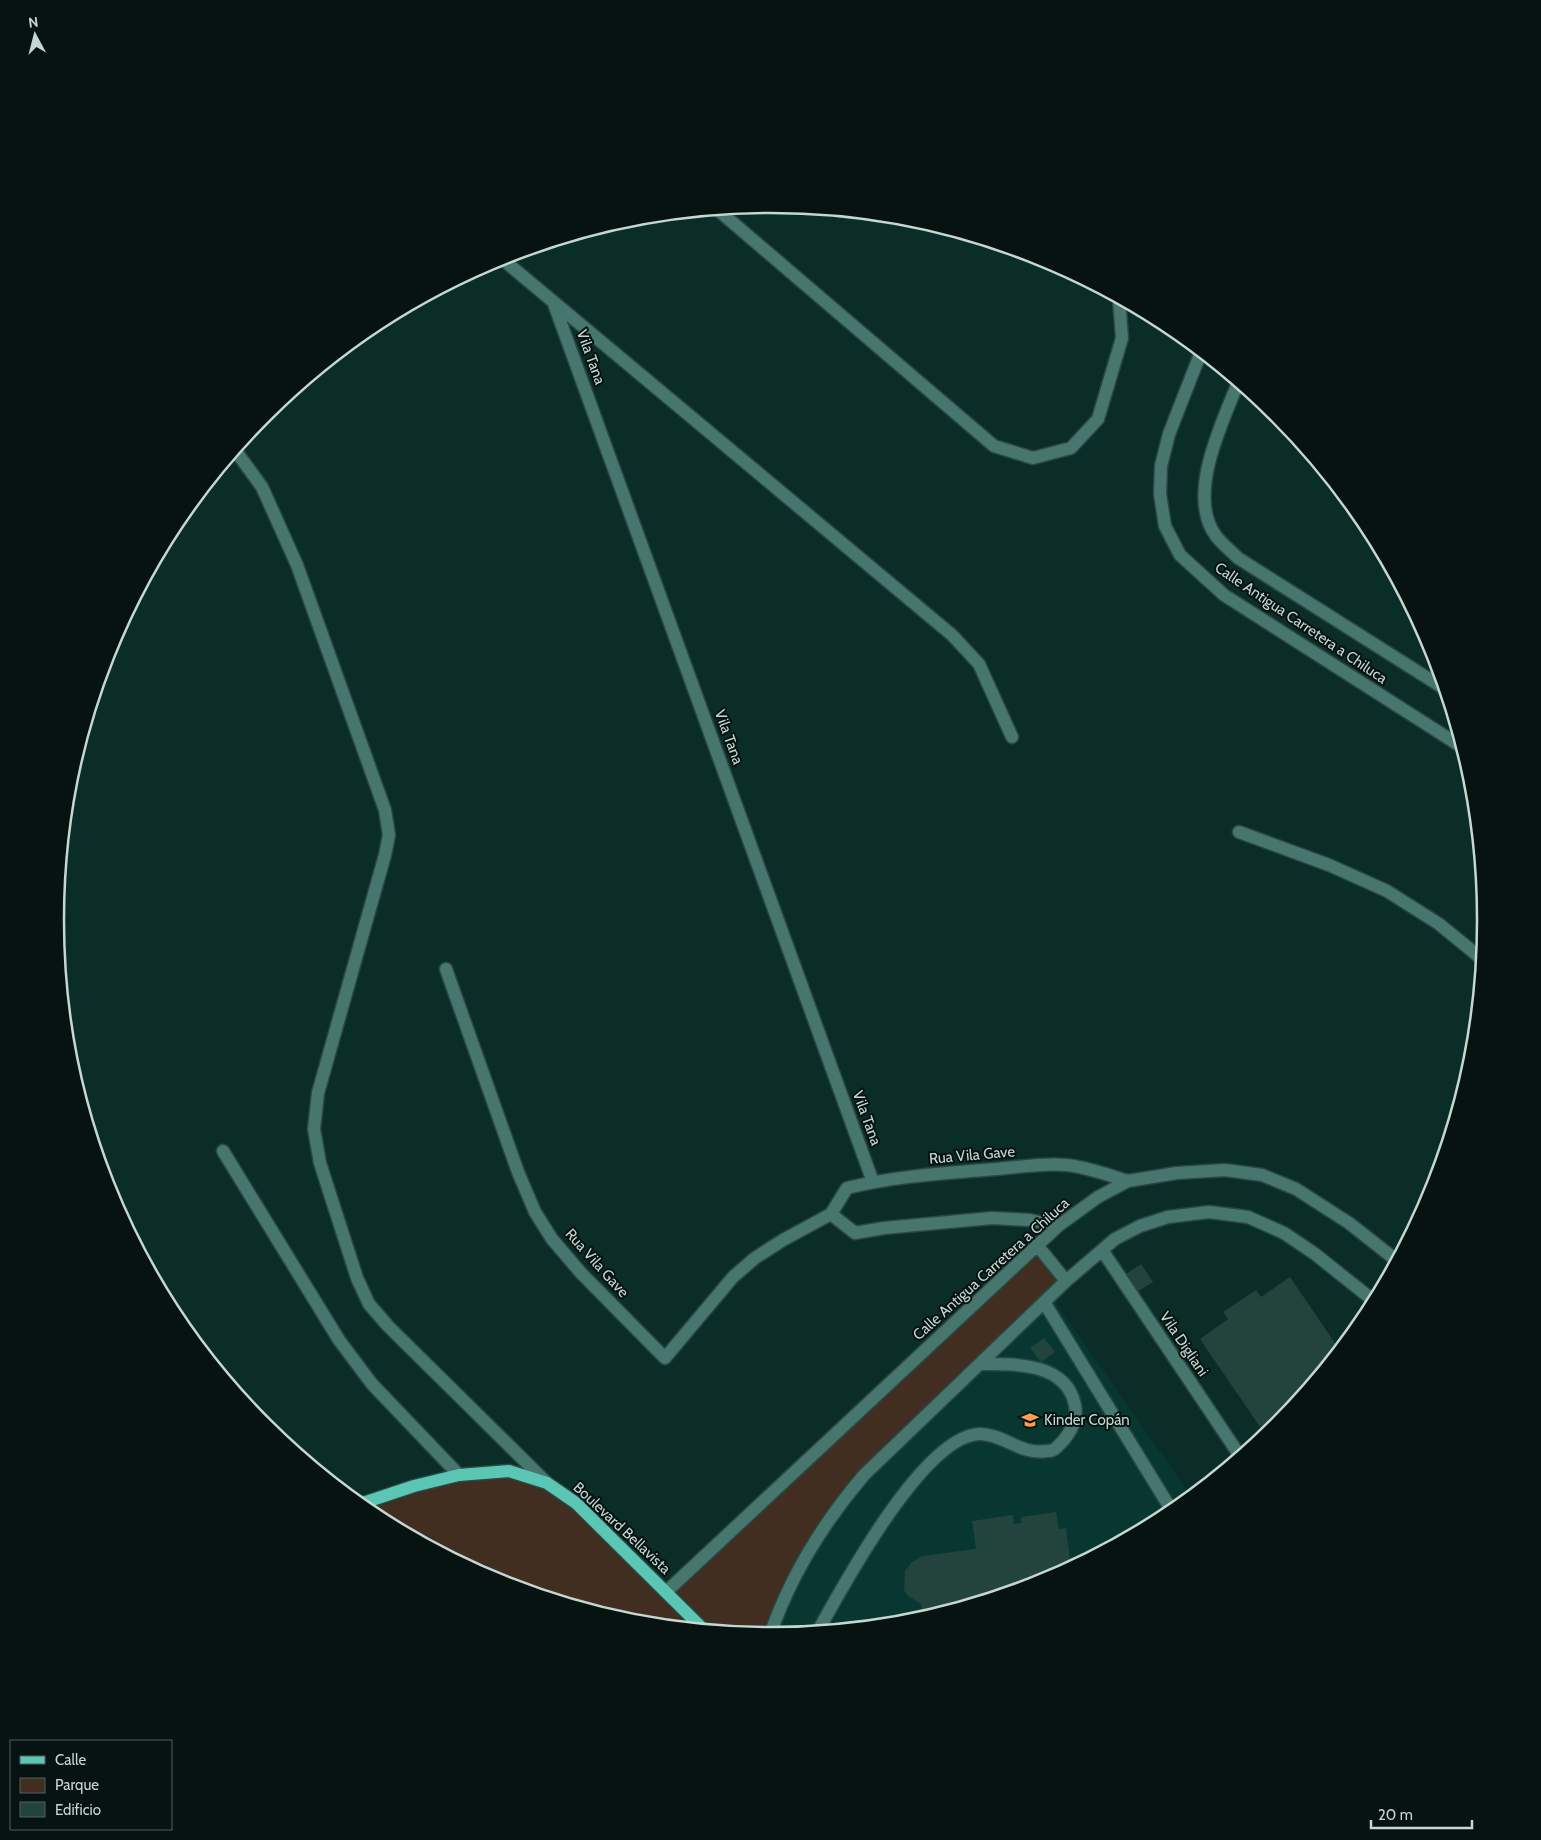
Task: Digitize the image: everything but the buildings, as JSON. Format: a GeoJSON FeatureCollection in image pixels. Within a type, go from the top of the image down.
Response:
{"type":"FeatureCollection","features":[{"type":"Feature","properties":{"kind":"main road","name":"Boulevard Bellavista"},"geometry":{"type":"LineString","coordinates":[[368,1501],[414,1486],[459,1475],[509,1471],[546,1483],[576,1502],[697,1623]]}},
{"type":"Feature","properties":{"kind":"street"},"geometry":{"type":"LineString","coordinates":[[724,215],[994,446],[1033,458],[1071,448],[1098,419],[1122,338],[1120,306]]}},
{"type":"Feature","properties":{"kind":"street","name":"Vila Tana"},"geometry":{"type":"LineString","coordinates":[[508,264],[952,635],[979,664],[1012,737]]}},
{"type":"Feature","properties":{"kind":"street","name":"Vila Tana"},"geometry":{"type":"LineString","coordinates":[[554,304],[873,1182]]}},
{"type":"Feature","properties":{"kind":"street","name":"Calle Antigua Carretera a Chiluca"},"geometry":{"type":"LineString","coordinates":[[1199,357],[1169,434],[1161,466],[1160,494],[1165,526],[1180,556],[1224,595],[1454,742]]}},
{"type":"Feature","properties":{"kind":"street","name":"Calle Antigua Carretera a Chiluca"},"geometry":{"type":"LineString","coordinates":[[1236,389],[1211,453],[1205,487],[1205,513],[1216,536],[1238,558],[1436,683]]}},
{"type":"Feature","properties":{"kind":"street"},"geometry":{"type":"LineString","coordinates":[[238,455],[262,487],[297,565],[385,810],[390,835],[386,855],[318,1093],[314,1129],[320,1163],[357,1278],[369,1304],[388,1326],[546,1483]]}},
{"type":"Feature","properties":{"kind":"street"},"geometry":{"type":"LineString","coordinates":[[1239,832],[1329,865],[1388,892],[1439,924],[1476,954]]}},
{"type":"Feature","properties":{"kind":"street","name":"Rua Vila Gave"},"geometry":{"type":"LineString","coordinates":[[446,969],[518,1172],[535,1212],[552,1239],[581,1274],[665,1358],[733,1277],[755,1258],[783,1240],[831,1214],[847,1188],[873,1182],[939,1173],[1064,1165],[1084,1168],[1128,1181]]}},
{"type":"Feature","properties":{"kind":"street"},"geometry":{"type":"LineString","coordinates":[[223,1150],[339,1340],[372,1384],[459,1475]]}},
{"type":"Feature","properties":{"kind":"street","name":"Calle Antigua Carretera a Chiluca"},"geometry":{"type":"LineString","coordinates":[[666,1592],[1037,1244],[1098,1196],[1128,1181],[1177,1173],[1225,1170],[1262,1175],[1296,1188],[1348,1223],[1392,1257]]}},
{"type":"Feature","properties":{"kind":"street"},"geometry":{"type":"LineString","coordinates":[[774,1627],[784,1600],[801,1567],[839,1503],[864,1475],[1044,1302],[1115,1239],[1140,1226],[1168,1217],[1209,1212],[1248,1217],[1284,1234],[1316,1254],[1368,1296]]}},
{"type":"Feature","properties":{"kind":"street"},"geometry":{"type":"LineString","coordinates":[[831,1214],[855,1232],[992,1218],[1030,1220],[1058,1226]]}},
{"type":"Feature","properties":{"kind":"street"},"geometry":{"type":"LineString","coordinates":[[1037,1244],[1066,1281]]}},
{"type":"Feature","properties":{"kind":"street","name":"Vila Digliani"},"geometry":{"type":"LineString","coordinates":[[1102,1250],[1236,1451]]}},
{"type":"Feature","properties":{"kind":"street"},"geometry":{"type":"LineString","coordinates":[[1044,1302],[1168,1504]]}},
{"type":"Feature","properties":{"kind":"street"},"geometry":{"type":"LineString","coordinates":[[821,1625],[846,1579],[888,1514],[925,1468],[946,1448],[964,1438],[979,1434],[994,1436],[1021,1449],[1036,1453],[1054,1450],[1071,1433],[1076,1412],[1073,1397],[1064,1383],[1058,1378],[1032,1366],[980,1364]]}},
{"type":"Feature","properties":{"kind":"shaded area","name":"Kinder Copán"},"geometry":{"type":"Polygon","coordinates":[[[1051,1296],[1187,1491],[1124,1532],[1083,1554],[1041,1573],[998,1589],[953,1603],[863,1621],[774,1627],[839,1503],[1051,1296]]]}},
{"type":"Feature","properties":{"kind":"green space"},"geometry":{"type":"Polygon","coordinates":[[[1035,1248],[1064,1284],[840,1503],[775,1627],[703,1623],[669,1590],[1035,1248]]]}},
{"type":"Feature","properties":{"kind":"green space"},"geometry":{"type":"Polygon","coordinates":[[[509,1471],[547,1483],[696,1623],[633,1613],[588,1603],[543,1589],[500,1573],[458,1554],[417,1532],[368,1501],[414,1486],[509,1471]]]}},
{"type":"Feature","properties":{"kind":"place","name":"Kinder Copán"},"geometry":{"type":"Point","coordinates":[1030,1420]}}]}
